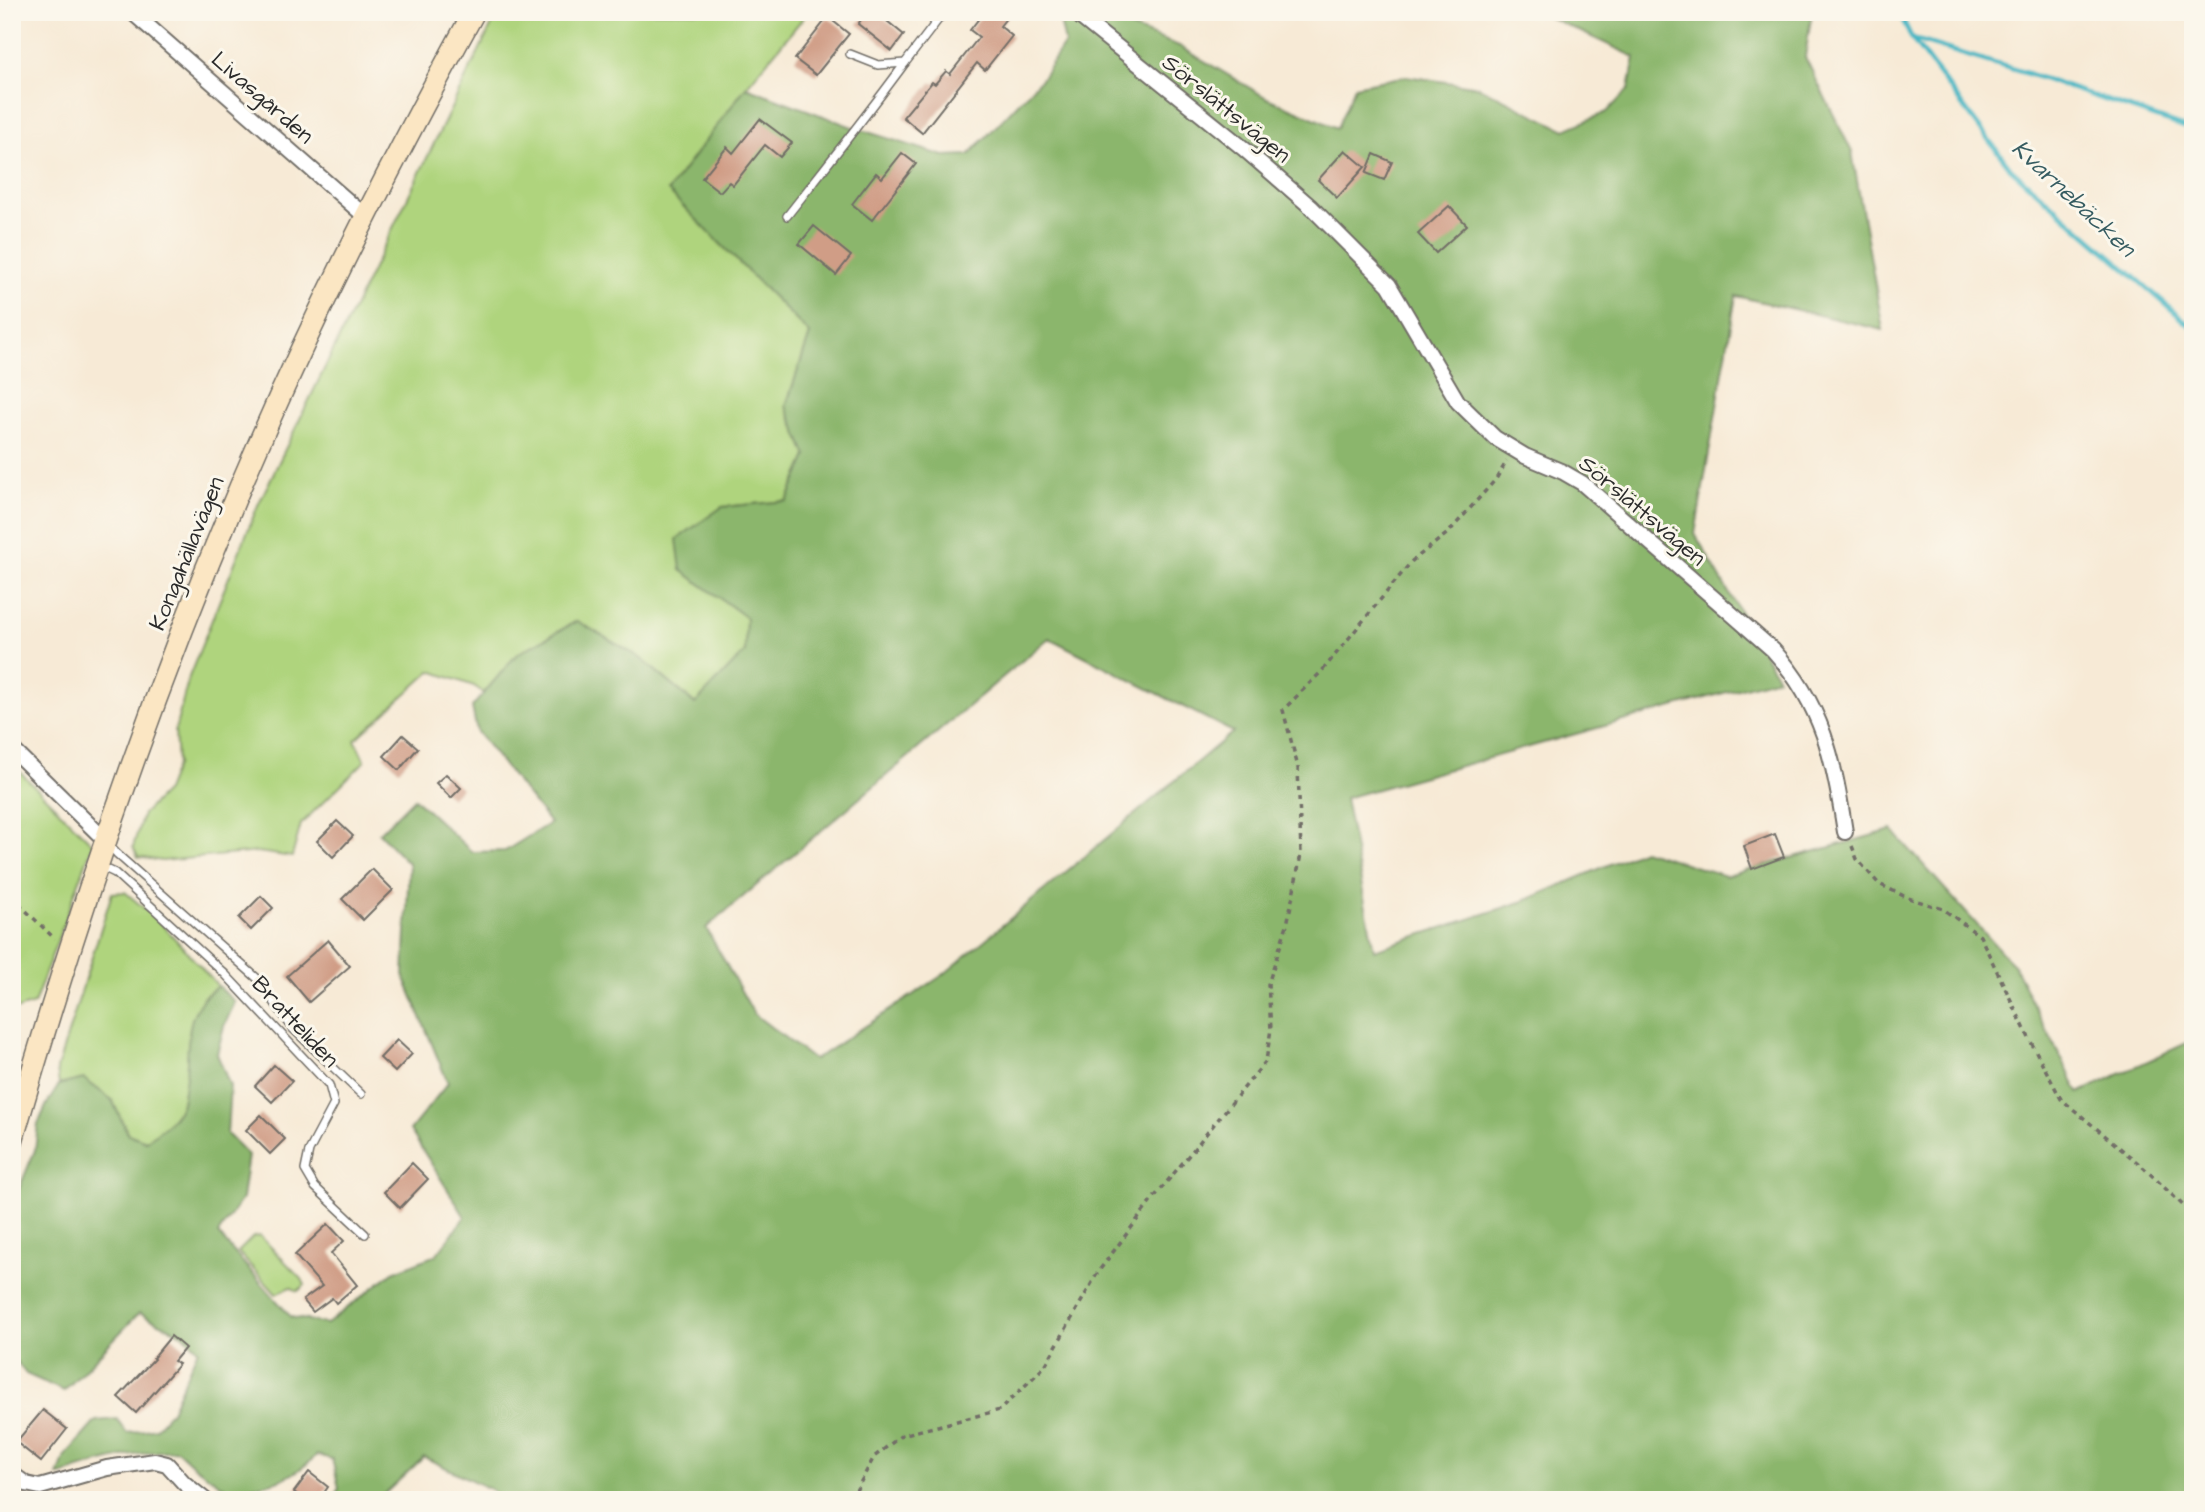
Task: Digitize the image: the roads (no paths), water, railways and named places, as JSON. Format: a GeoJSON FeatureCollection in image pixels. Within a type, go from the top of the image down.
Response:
{"type":"FeatureCollection","features":[{"type":"Feature","properties":{"kind":"main road","name":"Kongahällavägen"},"geometry":{"type":"LineString","coordinates":[[12,1141],[106,841],[172,659],[259,442],[366,214],[474,12]]}},
{"type":"Feature","properties":{"kind":"street","name":"Livasgården"},"geometry":{"type":"LineString","coordinates":[[132,12],[358,210],[366,214]]}},
{"type":"Feature","properties":{"kind":"street","name":"Sörslättsvägen"},"geometry":{"type":"LineString","coordinates":[[1074,12],[1243,148],[1311,207],[1390,285],[1458,402],[1495,438],[1582,484],[1773,650],[1793,672],[1815,711],[1832,755],[1846,832]]}},
{"type":"Feature","properties":{"kind":"street"},"geometry":{"type":"LineString","coordinates":[[12,749],[106,841]]}},
{"type":"Feature","properties":{"kind":"street"},"geometry":{"type":"LineString","coordinates":[[12,1474],[26,1484],[40,1488],[107,1468],[155,1461],[167,1464],[184,1483],[205,1500]]}},
{"type":"Feature","properties":{"kind":"lane"},"geometry":{"type":"LineString","coordinates":[[787,216],[849,140],[944,12]]}},
{"type":"Feature","properties":{"kind":"lane"},"geometry":{"type":"LineString","coordinates":[[850,54],[878,65],[905,63]]}},
{"type":"Feature","properties":{"kind":"lane","name":"Bratteliden"},"geometry":{"type":"LineString","coordinates":[[106,841],[117,854],[258,979],[293,1029],[361,1094]]}},
{"type":"Feature","properties":{"kind":"lane","name":"Bratteliden"},"geometry":{"type":"LineString","coordinates":[[98,865],[116,873],[225,974],[330,1085],[334,1104],[309,1151],[305,1170],[315,1187],[365,1234]]}},
{"type":"Feature","properties":{"kind":"waterway","name":"Kvarnebäcken"},"geometry":{"type":"LineString","coordinates":[[1899,12],[1912,39],[2011,169],[2193,328]]}},
{"type":"Feature","properties":{"kind":"waterway"},"geometry":{"type":"LineString","coordinates":[[1913,39],[2029,74],[2193,130]]}}]}
